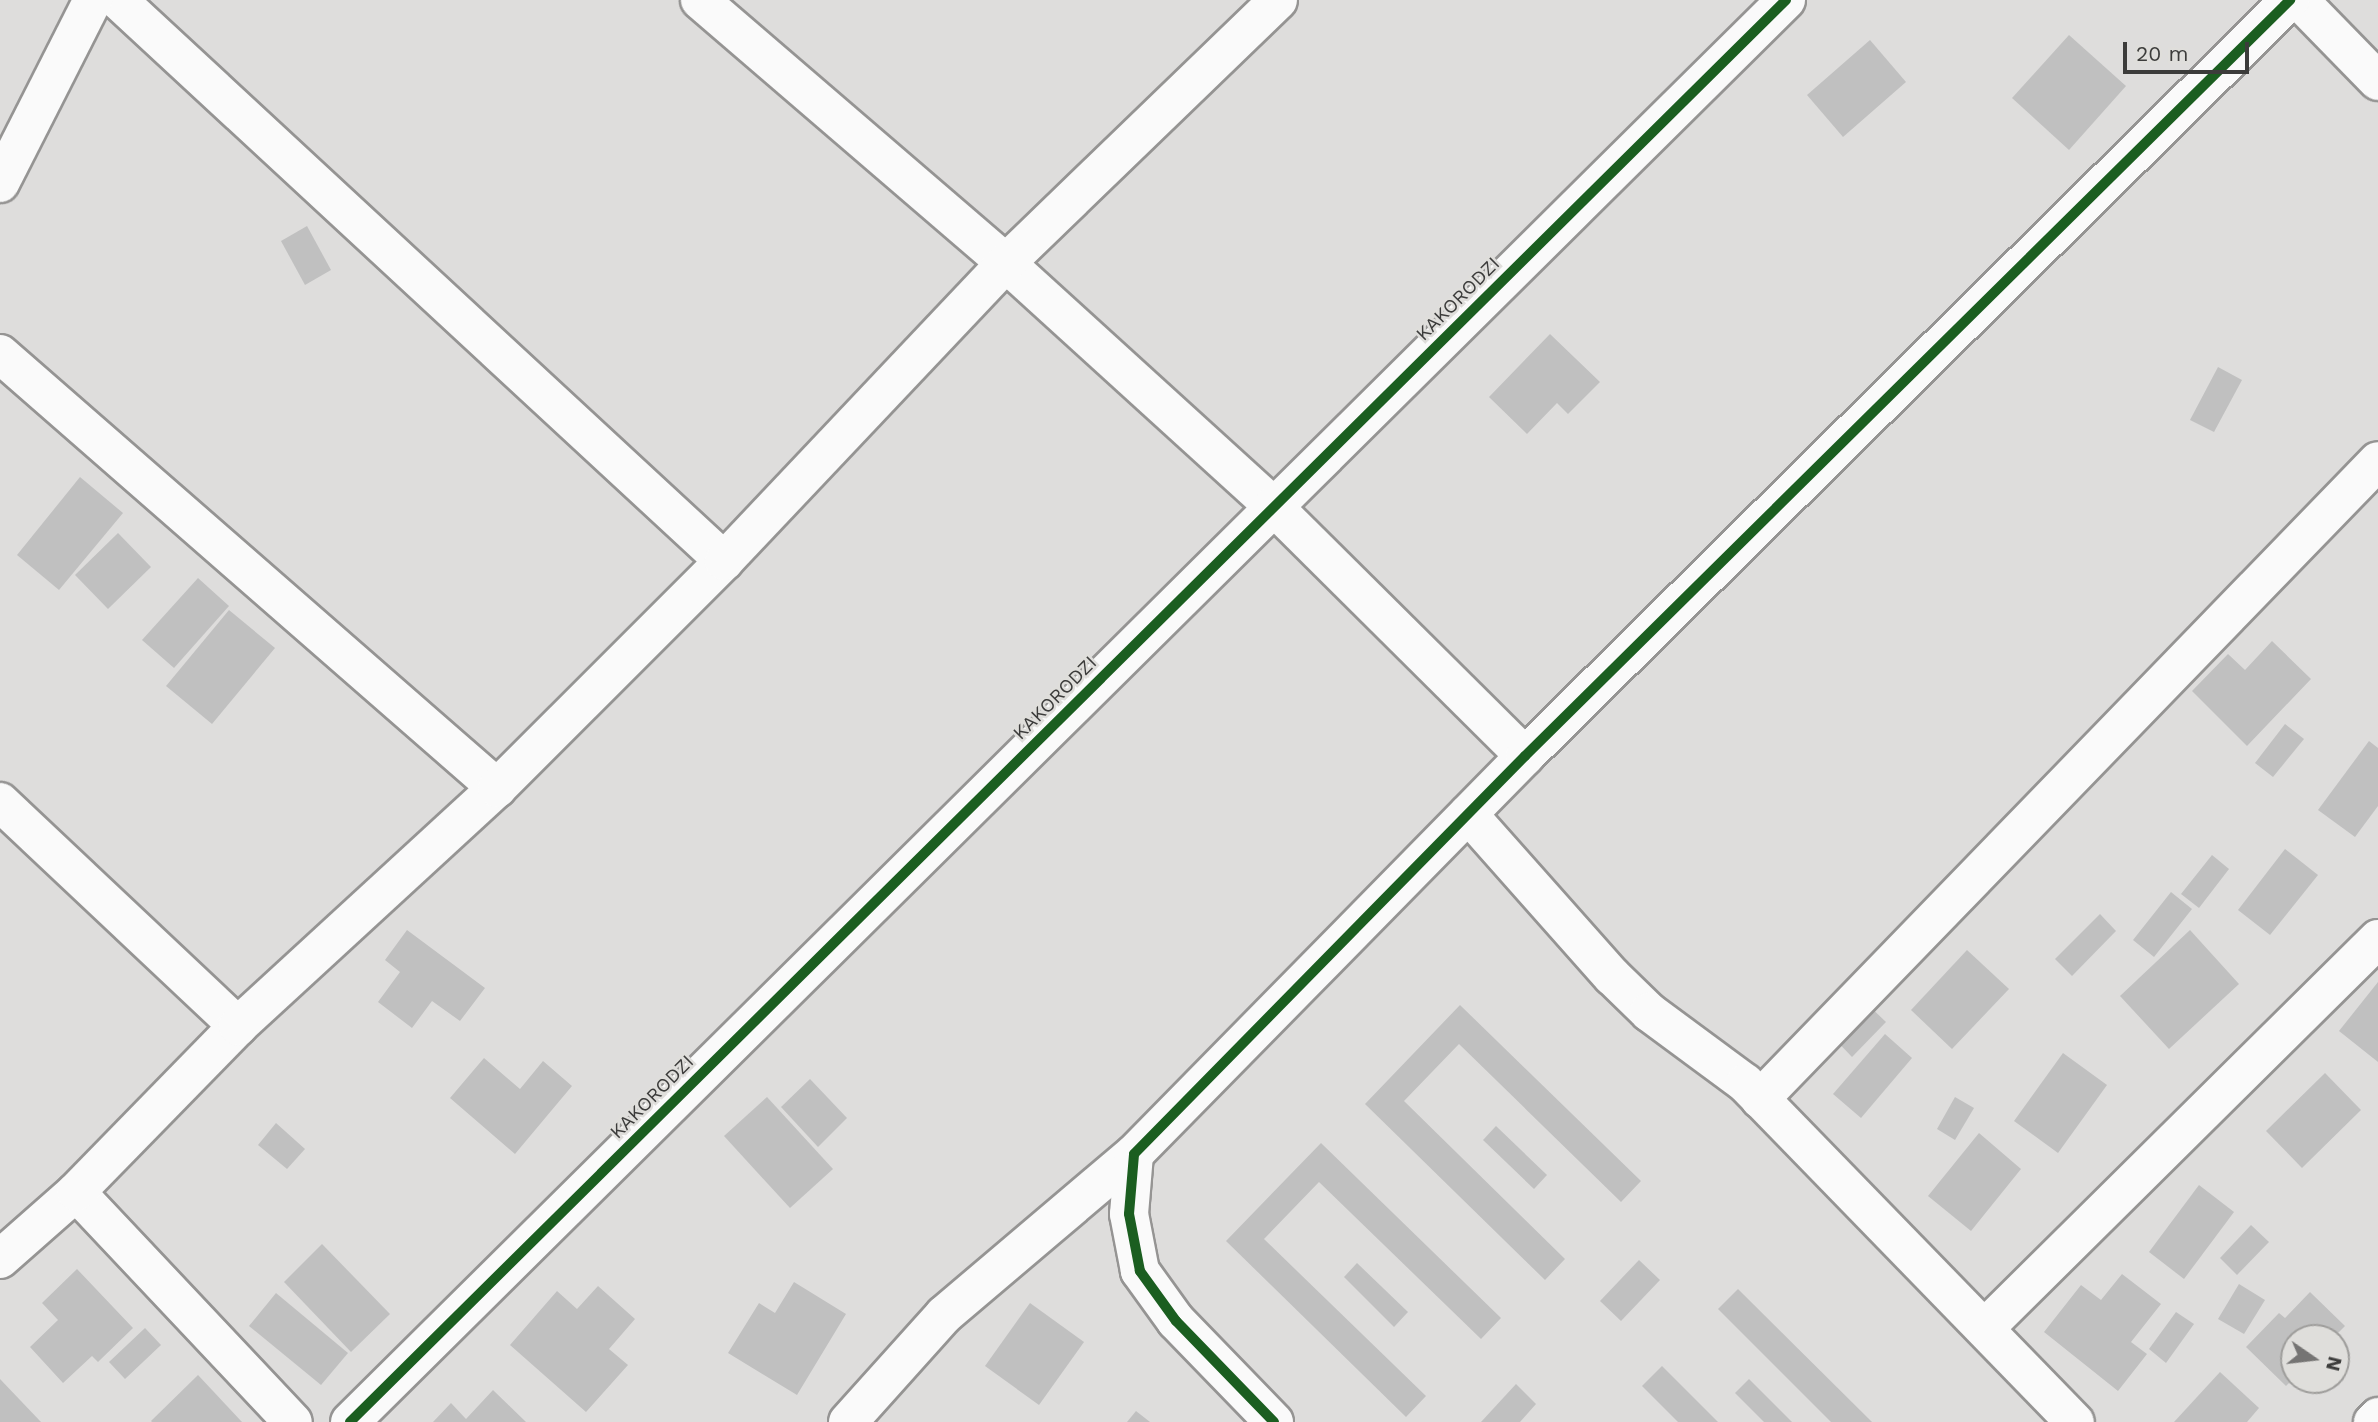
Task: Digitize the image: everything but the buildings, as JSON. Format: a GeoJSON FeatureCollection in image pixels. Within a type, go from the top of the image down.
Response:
{"type":"FeatureCollection","features":[{"type":"Feature","properties":{"kind":"street"},"geometry":{"type":"LineString","coordinates":[[0,183],[93,0]]}},
{"type":"Feature","properties":{"kind":"street"},"geometry":{"type":"LineString","coordinates":[[118,0],[724,561]]}},
{"type":"Feature","properties":{"kind":"street"},"geometry":{"type":"LineString","coordinates":[[700,0],[1006,263],[1273,506],[1525,756]]}},
{"type":"Feature","properties":{"kind":"street"},"geometry":{"type":"LineString","coordinates":[[3,1251],[76,1192],[238,1026],[497,788],[724,561],[1006,263],[1278,0]]}},
{"type":"Feature","properties":{"kind":"street","name":"KAKORODZI"},"geometry":{"type":"LineString","coordinates":[[350,1422],[1786,0]]}},
{"type":"Feature","properties":{"kind":"street"},"geometry":{"type":"LineString","coordinates":[[848,1422],[944,1315],[1134,1154],[1525,756],[2290,0]]}},
{"type":"Feature","properties":{"kind":"street"},"geometry":{"type":"LineString","coordinates":[[2299,0],[2378,81]]}},
{"type":"Feature","properties":{"kind":"street"},"geometry":{"type":"LineString","coordinates":[[0,354],[497,788]]}},
{"type":"Feature","properties":{"kind":"street"},"geometry":{"type":"LineString","coordinates":[[1760,1098],[2378,461]]}},
{"type":"Feature","properties":{"kind":"street"},"geometry":{"type":"LineString","coordinates":[[0,802],[238,1026]]}},
{"type":"Feature","properties":{"kind":"street"},"geometry":{"type":"LineString","coordinates":[[1468,814],[1612,976],[1760,1098],[2075,1422]]}},
{"type":"Feature","properties":{"kind":"street"},"geometry":{"type":"LineString","coordinates":[[1985,1328],[2378,939]]}},
{"type":"Feature","properties":{"kind":"street"},"geometry":{"type":"LineString","coordinates":[[1134,1154],[1129,1214],[1140,1271],[1176,1321],[1274,1422]]}},
{"type":"Feature","properties":{"kind":"street"},"geometry":{"type":"LineString","coordinates":[[76,1192],[293,1422]]}},
{"type":"Feature","properties":{"kind":"street"},"geometry":{"type":"LineString","coordinates":[[2373,1422],[2378,1417]]}},
{"type":"Feature","properties":{"kind":"cycle path"},"geometry":{"type":"LineString","coordinates":[[350,1422],[1786,0]]}},
{"type":"Feature","properties":{"kind":"cycle path"},"geometry":{"type":"LineString","coordinates":[[1274,1422],[1176,1321],[1140,1271],[1129,1214],[1134,1154],[1525,756],[2290,0]]}}]}
